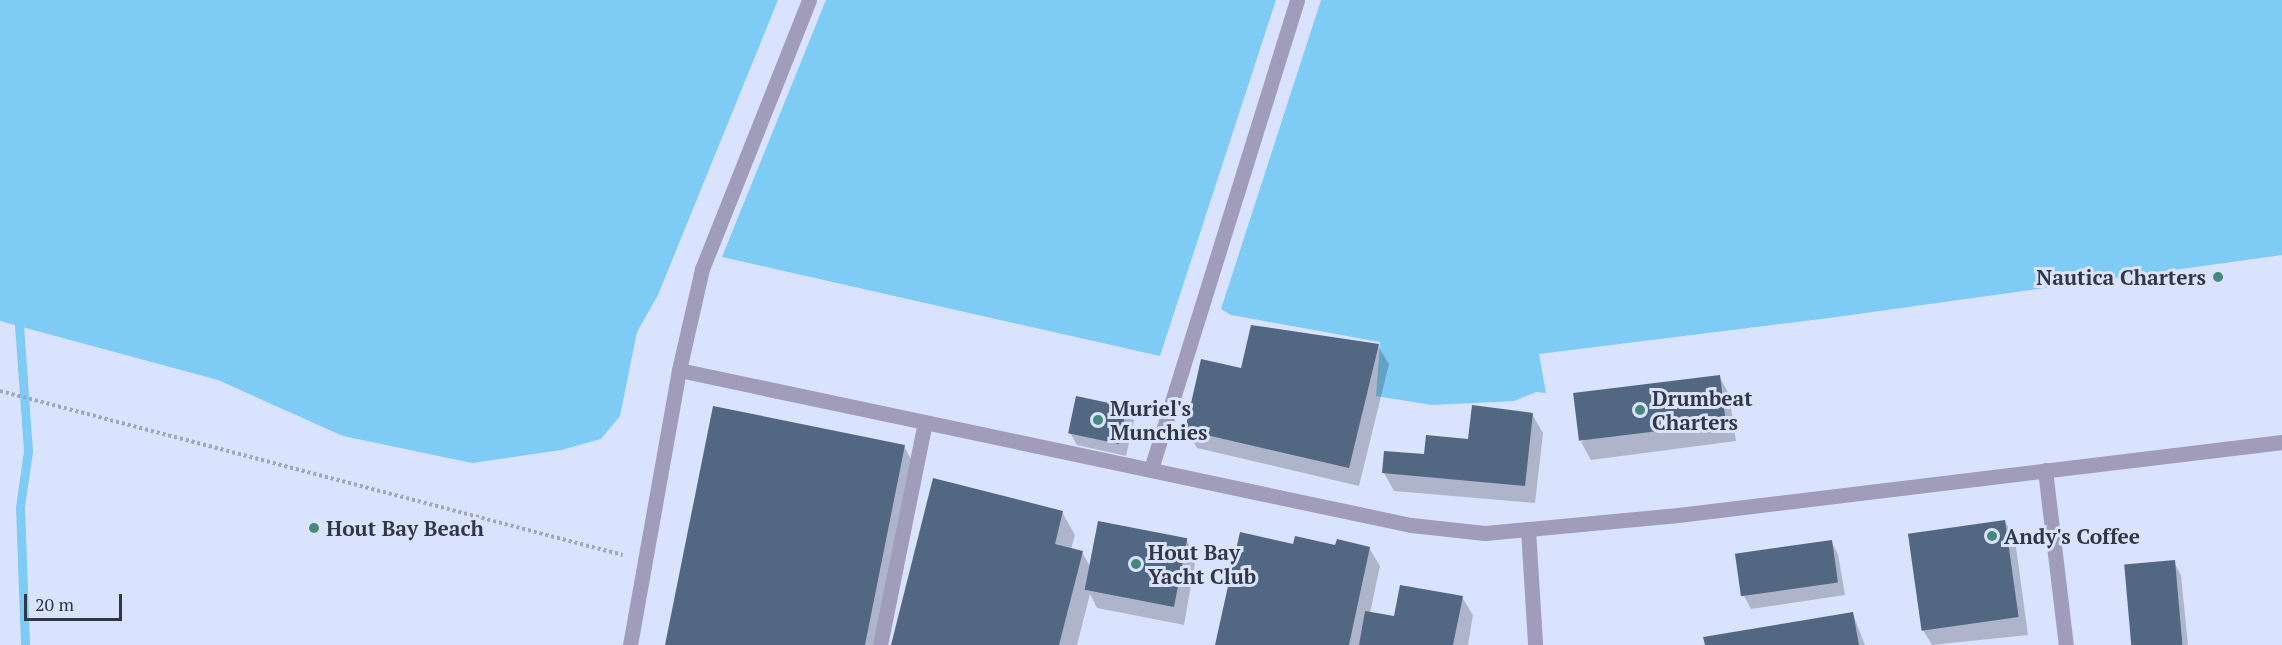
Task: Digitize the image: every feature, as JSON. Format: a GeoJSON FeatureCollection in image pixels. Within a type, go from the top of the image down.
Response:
{"type":"FeatureCollection","features":[{"type":"Feature","properties":{"kind":"lane"},"geometry":{"type":"LineString","coordinates":[[630,645],[647,561],[679,370],[702,269],[809,0]]}},
{"type":"Feature","properties":{"kind":"lane"},"geometry":{"type":"LineString","coordinates":[[1151,469],[1297,0]]}},
{"type":"Feature","properties":{"kind":"lane"},"geometry":{"type":"LineString","coordinates":[[679,370],[1443,531],[1528,529],[2282,442]]}},
{"type":"Feature","properties":{"kind":"lane"},"geometry":{"type":"LineString","coordinates":[[880,645],[925,422]]}},
{"type":"Feature","properties":{"kind":"lane"},"geometry":{"type":"LineString","coordinates":[[2045,470],[2066,645]]}},
{"type":"Feature","properties":{"kind":"lane"},"geometry":{"type":"LineString","coordinates":[[1528,529],[1535,645]]}},
{"type":"Feature","properties":{"kind":"path"},"geometry":{"type":"LineString","coordinates":[[0,391],[647,561]]}},
{"type":"Feature","properties":{"kind":"water"},"geometry":{"type":"Polygon","coordinates":[[[0,0],[778,0],[658,295],[637,332],[620,416],[601,439],[561,450],[472,463],[343,436],[218,380],[0,321],[0,0]]]}},
{"type":"Feature","properties":{"kind":"water"},"geometry":{"type":"Polygon","coordinates":[[[826,0],[1276,0],[1160,356],[722,257],[826,0]]]}},
{"type":"Feature","properties":{"kind":"water"},"geometry":{"type":"Polygon","coordinates":[[[1321,0],[2282,0],[2282,255],[1829,318],[1539,354],[1546,393],[1536,392],[1514,401],[1432,405],[1376,396],[1380,342],[1231,315],[1221,309],[1321,0]]]}},
{"type":"Feature","properties":{"kind":"building"},"geometry":{"type":"Polygon","coordinates":[[[1251,325],[1379,344],[1349,468],[1185,430],[1201,359],[1241,368],[1251,325]]]}},
{"type":"Feature","properties":{"kind":"building"},"geometry":{"type":"Polygon","coordinates":[[[1720,375],[1726,423],[1579,441],[1573,393],[1720,375]]]}},
{"type":"Feature","properties":{"kind":"building","name":"Muriel's Munchies"},"geometry":{"type":"Polygon","coordinates":[[[1076,396],[1127,407],[1119,444],[1068,433],[1076,396]]]}},
{"type":"Feature","properties":{"kind":"building"},"geometry":{"type":"Polygon","coordinates":[[[1472,405],[1533,413],[1525,486],[1382,473],[1384,451],[1424,454],[1426,435],[1468,439],[1472,405]]]}},
{"type":"Feature","properties":{"kind":"building"},"geometry":{"type":"Polygon","coordinates":[[[713,406],[905,445],[865,645],[665,645],[713,406]]]}},
{"type":"Feature","properties":{"kind":"building"},"geometry":{"type":"Polygon","coordinates":[[[933,478],[1063,511],[1055,544],[1083,551],[1059,645],[891,645],[933,478]]]}},
{"type":"Feature","properties":{"kind":"building"},"geometry":{"type":"Polygon","coordinates":[[[2005,520],[2019,617],[1922,631],[1908,534],[2005,520]]]}},
{"type":"Feature","properties":{"kind":"building","name":"Hout Bay Yacht Club"},"geometry":{"type":"Polygon","coordinates":[[[1098,521],[1187,538],[1174,607],[1085,590],[1098,521]]]}},
{"type":"Feature","properties":{"kind":"building"},"geometry":{"type":"Polygon","coordinates":[[[1240,532],[1293,544],[1295,536],[1335,545],[1337,539],[1370,547],[1349,645],[1215,645],[1240,532]]]}},
{"type":"Feature","properties":{"kind":"building"},"geometry":{"type":"Polygon","coordinates":[[[1832,540],[1838,583],[1741,596],[1735,554],[1832,540]]]}},
{"type":"Feature","properties":{"kind":"building"},"geometry":{"type":"Polygon","coordinates":[[[2175,560],[2182,645],[2131,645],[2124,564],[2175,560]]]}},
{"type":"Feature","properties":{"kind":"building"},"geometry":{"type":"Polygon","coordinates":[[[1400,585],[1463,596],[1453,645],[1359,645],[1365,611],[1394,616],[1400,585]]]}},
{"type":"Feature","properties":{"kind":"building"},"geometry":{"type":"Polygon","coordinates":[[[1853,612],[1859,645],[1705,645],[1703,637],[1853,612]]]}},
{"type":"Feature","properties":{"kind":"waterway"},"geometry":{"type":"LineString","coordinates":[[19,325],[28,451],[20,507],[25,645]]}},
{"type":"Feature","properties":{"kind":"place","name":"Nautica Charters"},"geometry":{"type":"Point","coordinates":[2218,277]}},
{"type":"Feature","properties":{"kind":"place","name":"Drumbeat Charters"},"geometry":{"type":"Point","coordinates":[1640,410]}},
{"type":"Feature","properties":{"kind":"place","name":"Muriel's Munchies"},"geometry":{"type":"Point","coordinates":[1098,420]}},
{"type":"Feature","properties":{"kind":"place","name":"Hout Bay Beach"},"geometry":{"type":"Point","coordinates":[314,528]}},
{"type":"Feature","properties":{"kind":"place","name":"Andy's Coffee"},"geometry":{"type":"Point","coordinates":[1992,536]}},
{"type":"Feature","properties":{"kind":"place","name":"Hout Bay Yacht Club"},"geometry":{"type":"Point","coordinates":[1136,564]}}]}
